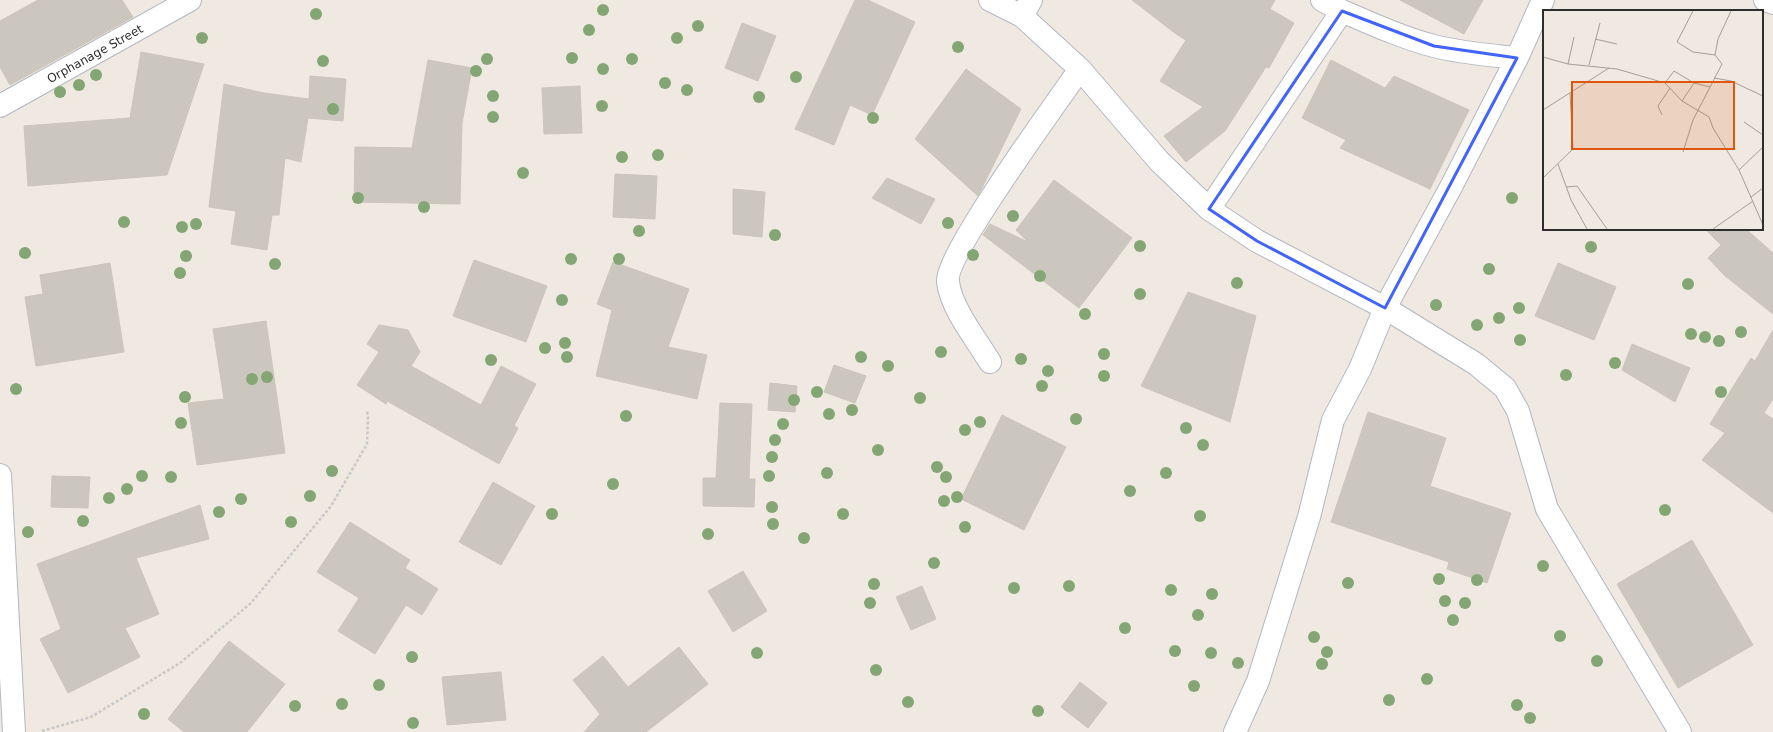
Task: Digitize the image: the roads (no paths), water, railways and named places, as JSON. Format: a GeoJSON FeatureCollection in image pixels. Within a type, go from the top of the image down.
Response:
{"type":"FeatureCollection","features":[{"type":"Feature","properties":{"kind":"street","name":"Orphanage Street"},"geometry":{"type":"LineString","coordinates":[[0,106],[190,0]]}},
{"type":"Feature","properties":{"kind":"street"},"geometry":{"type":"LineString","coordinates":[[990,0],[1026,8],[1159,161],[1209,209],[1257,241],[1385,308],[1476,364],[1505,388],[1518,411],[1547,509],[1680,732]]}},
{"type":"Feature","properties":{"kind":"street"},"geometry":{"type":"LineString","coordinates":[[1322,0],[1373,25],[1434,46],[1481,55],[1517,58]]}},
{"type":"Feature","properties":{"kind":"street"},"geometry":{"type":"LineString","coordinates":[[1235,732],[1258,681],[1310,517],[1333,420],[1360,369],[1385,308],[1452,184],[1517,58],[1543,0]]}},
{"type":"Feature","properties":{"kind":"street"},"geometry":{"type":"LineString","coordinates":[[1765,0],[1773,3]]}},
{"type":"Feature","properties":{"kind":"street"},"geometry":{"type":"LineString","coordinates":[[1209,209],[1342,11]]}},
{"type":"Feature","properties":{"kind":"street"},"geometry":{"type":"LineString","coordinates":[[990,362],[954,304],[947,281],[950,266],[968,234],[1080,70]]}},
{"type":"Feature","properties":{"kind":"street"},"geometry":{"type":"LineString","coordinates":[[0,475],[14,732]]}}]}
